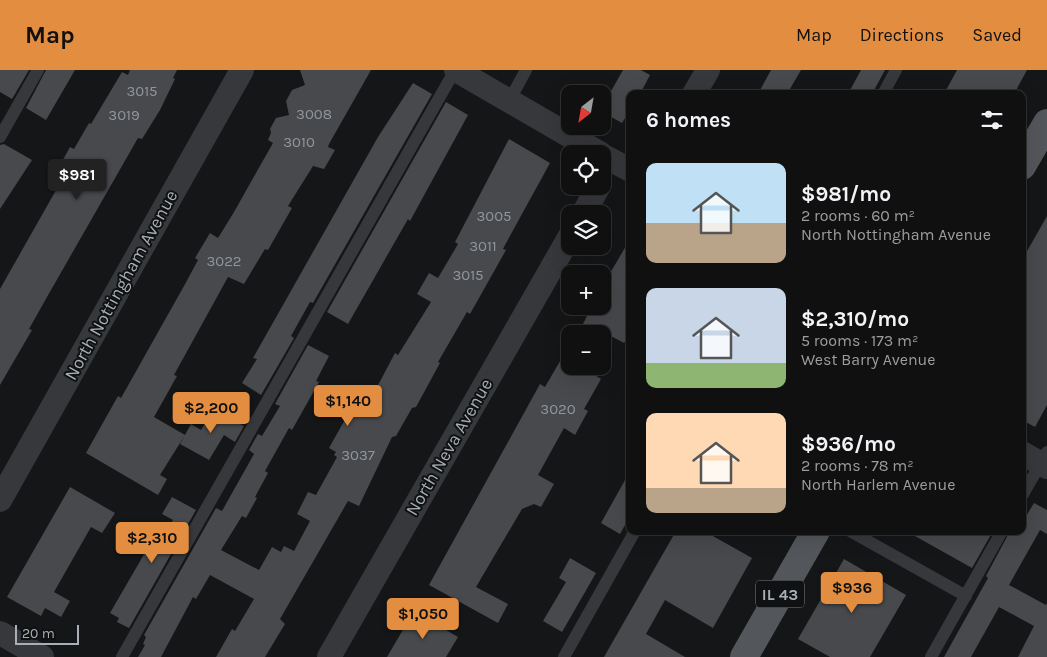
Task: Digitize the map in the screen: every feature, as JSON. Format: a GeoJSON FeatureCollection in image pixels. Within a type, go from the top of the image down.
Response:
{"type":"FeatureCollection","features":[{"type":"Feature","properties":{"kind":"main road"},"geometry":{"type":"LineString","coordinates":[[1026,159],[1047,122]]}},
{"type":"Feature","properties":{"kind":"main road","name":"IL 43"},"geometry":{"type":"LineString","coordinates":[[744,657],[814,535]]}},
{"type":"Feature","properties":{"kind":"street","name":"North Nottingham Avenue"},"geometry":{"type":"LineString","coordinates":[[0,500],[242,70]]}},
{"type":"Feature","properties":{"kind":"street"},"geometry":{"type":"LineString","coordinates":[[455,70],[508,100],[580,145]]}},
{"type":"Feature","properties":{"kind":"street"},"geometry":{"type":"LineString","coordinates":[[696,90],[708,70]]}},
{"type":"Feature","properties":{"kind":"street","name":"North Neva Avenue"},"geometry":{"type":"LineString","coordinates":[[329,657],[561,252]]}},
{"type":"Feature","properties":{"kind":"street"},"geometry":{"type":"LineString","coordinates":[[0,633],[42,657]]}},
{"type":"Feature","properties":{"kind":"lane"},"geometry":{"type":"LineString","coordinates":[[0,137],[38,70]]}},
{"type":"Feature","properties":{"kind":"lane"},"geometry":{"type":"LineString","coordinates":[[122,657],[455,70]]}},
{"type":"Feature","properties":{"kind":"lane"},"geometry":{"type":"LineString","coordinates":[[508,100],[526,70]]}},
{"type":"Feature","properties":{"kind":"lane"},"geometry":{"type":"LineString","coordinates":[[885,90],[896,70]]}},
{"type":"Feature","properties":{"kind":"lane"},"geometry":{"type":"LineString","coordinates":[[1026,487],[1039,459]]}},
{"type":"Feature","properties":{"kind":"lane"},"geometry":{"type":"LineString","coordinates":[[564,657],[633,535]]}},
{"type":"Feature","properties":{"kind":"lane"},"geometry":{"type":"LineString","coordinates":[[857,535],[966,596]]}},
{"type":"Feature","properties":{"kind":"lane"},"geometry":{"type":"LineString","coordinates":[[931,657],[1000,535]]}},
{"type":"Feature","properties":{"kind":"building"},"geometry":{"type":"Polygon","coordinates":[[[0,70],[29,70],[12,99],[0,92],[0,70]]]}},
{"type":"Feature","properties":{"kind":"building"},"geometry":{"type":"Polygon","coordinates":[[[46,70],[75,70],[46,120],[26,108],[46,70]]]}},
{"type":"Feature","properties":{"kind":"building"},"geometry":{"type":"Polygon","coordinates":[[[130,70],[177,70],[173,78],[175,79],[160,110],[142,139],[138,138],[29,329],[32,330],[0,385],[0,289],[68,169],[60,165],[70,147],[74,149],[122,72],[128,75],[130,70]]]}},
{"type":"Feature","properties":{"kind":"building"},"geometry":{"type":"Polygon","coordinates":[[[300,70],[371,70],[329,144],[328,147],[335,150],[324,169],[313,166],[288,206],[292,208],[268,250],[265,249],[244,284],[228,277],[174,375],[177,376],[154,417],[185,435],[160,475],[167,479],[158,495],[86,453],[118,396],[121,398],[184,286],[198,260],[195,258],[210,233],[218,238],[234,212],[273,143],[268,140],[271,133],[270,129],[276,118],[289,115],[286,101],[292,90],[305,85],[300,70]]]}},
{"type":"Feature","properties":{"kind":"building"},"geometry":{"type":"Polygon","coordinates":[[[623,70],[641,70],[650,75],[642,90],[626,90],[626,116],[622,123],[611,117],[611,91],[623,70]]]}},
{"type":"Feature","properties":{"kind":"building"},"geometry":{"type":"Polygon","coordinates":[[[771,70],[801,70],[789,90],[760,90],[771,70]]]}},
{"type":"Feature","properties":{"kind":"building"},"geometry":{"type":"Polygon","coordinates":[[[861,70],[885,70],[874,90],[850,90],[861,70]]]}},
{"type":"Feature","properties":{"kind":"building"},"geometry":{"type":"Polygon","coordinates":[[[957,70],[1027,70],[1016,90],[946,90],[957,70]]]}},
{"type":"Feature","properties":{"kind":"building"},"geometry":{"type":"Polygon","coordinates":[[[413,83],[432,94],[313,303],[310,302],[291,336],[294,338],[261,395],[242,383],[257,359],[253,358],[378,137],[413,83]]]}},
{"type":"Feature","properties":{"kind":"building"},"geometry":{"type":"Polygon","coordinates":[[[446,102],[468,115],[410,221],[408,219],[348,324],[327,312],[446,102]]]}},
{"type":"Feature","properties":{"kind":"building"},"geometry":{"type":"Polygon","coordinates":[[[509,139],[550,163],[503,249],[506,250],[470,314],[467,312],[438,362],[440,363],[416,407],[412,408],[396,436],[392,437],[359,506],[348,501],[280,619],[285,624],[265,657],[216,657],[232,629],[235,631],[254,599],[210,575],[196,599],[193,597],[161,657],[138,657],[145,645],[143,644],[146,637],[144,635],[216,508],[222,511],[254,454],[249,450],[258,434],[262,436],[280,406],[275,404],[308,345],[329,356],[316,381],[319,382],[292,430],[289,428],[265,471],[268,473],[246,518],[242,516],[221,550],[259,570],[272,547],[281,552],[284,546],[294,551],[310,521],[297,514],[308,492],[316,495],[337,457],[334,455],[336,452],[329,448],[352,407],[359,411],[363,404],[367,406],[395,353],[398,355],[431,302],[417,294],[429,273],[438,278],[458,244],[455,242],[509,139]]]}},
{"type":"Feature","properties":{"kind":"building"},"geometry":{"type":"Polygon","coordinates":[[[4,144],[32,160],[0,209],[0,145],[4,144]]]}},
{"type":"Feature","properties":{"kind":"building"},"geometry":{"type":"Polygon","coordinates":[[[1047,216],[1047,405],[1035,427],[1026,422],[1026,253],[1047,216]]]}},
{"type":"Feature","properties":{"kind":"building"},"geometry":{"type":"Polygon","coordinates":[[[626,246],[626,340],[624,343],[611,336],[611,325],[582,325],[588,315],[611,315],[611,272],[626,246]]]}},
{"type":"Feature","properties":{"kind":"building"},"geometry":{"type":"Polygon","coordinates":[[[561,359],[561,375],[595,375],[601,379],[584,409],[588,411],[575,435],[564,428],[538,475],[554,484],[541,507],[534,504],[522,509],[476,587],[508,604],[498,623],[429,585],[540,384],[545,387],[561,359]]]}},
{"type":"Feature","properties":{"kind":"building"},"geometry":{"type":"Polygon","coordinates":[[[214,408],[244,426],[235,442],[224,435],[209,460],[180,444],[191,424],[201,430],[214,408]]]}},
{"type":"Feature","properties":{"kind":"building"},"geometry":{"type":"Polygon","coordinates":[[[626,478],[626,523],[620,534],[601,523],[626,478]]]}},
{"type":"Feature","properties":{"kind":"building"},"geometry":{"type":"Polygon","coordinates":[[[70,487],[115,513],[102,533],[91,527],[54,592],[70,601],[61,617],[45,608],[41,616],[7,597],[70,487]]]}},
{"type":"Feature","properties":{"kind":"building"},"geometry":{"type":"Polygon","coordinates":[[[172,497],[196,510],[129,628],[117,622],[119,618],[110,613],[150,544],[156,547],[173,520],[162,514],[172,497]]]}},
{"type":"Feature","properties":{"kind":"building"},"geometry":{"type":"Polygon","coordinates":[[[1034,503],[1047,510],[1047,534],[1040,530],[1009,585],[1046,605],[1047,603],[1047,657],[1018,657],[1034,626],[999,607],[971,657],[944,657],[988,578],[986,576],[1008,535],[1026,535],[1026,516],[1034,503]]]}},
{"type":"Feature","properties":{"kind":"building"},"geometry":{"type":"Polygon","coordinates":[[[674,535],[711,535],[752,558],[713,628],[665,600],[646,634],[685,657],[604,657],[674,535]]]}},
{"type":"Feature","properties":{"kind":"building"},"geometry":{"type":"Polygon","coordinates":[[[913,535],[991,535],[972,568],[913,535]]]}},
{"type":"Feature","properties":{"kind":"building"},"geometry":{"type":"Polygon","coordinates":[[[570,558],[596,573],[562,632],[543,621],[566,582],[559,578],[570,558]]]}},
{"type":"Feature","properties":{"kind":"building"},"geometry":{"type":"Polygon","coordinates":[[[844,559],[906,595],[870,657],[830,657],[798,639],[844,559]]]}},
{"type":"Feature","properties":{"kind":"building"},"geometry":{"type":"Polygon","coordinates":[[[414,611],[458,637],[446,657],[387,657],[414,611]]]}}]}
